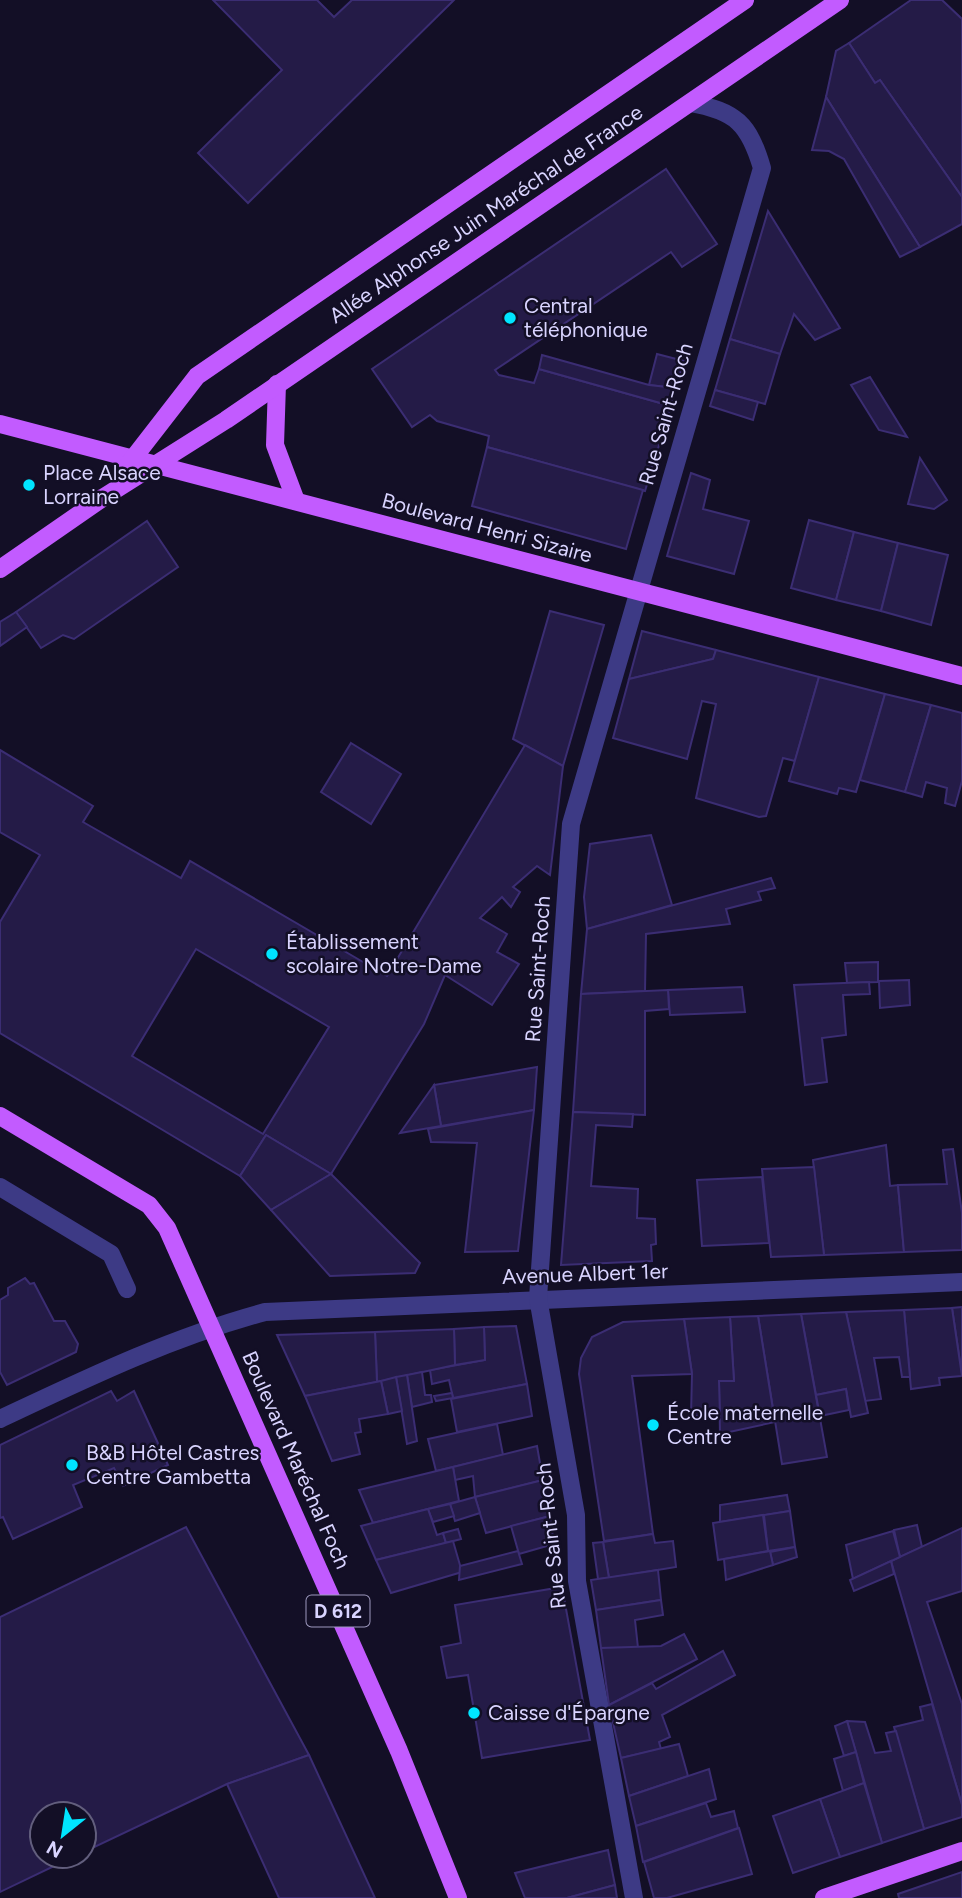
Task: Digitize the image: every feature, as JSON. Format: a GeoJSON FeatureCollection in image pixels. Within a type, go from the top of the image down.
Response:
{"type":"FeatureCollection","features":[{"type":"Feature","properties":{"kind":"main road","name":"Allée Alphonse Juin Maréchal de France"},"geometry":{"type":"LineString","coordinates":[[104,497],[197,376],[745,0]]}},
{"type":"Feature","properties":{"kind":"main road","name":"Allée Alphonse Juin Maréchal de France"},"geometry":{"type":"LineString","coordinates":[[104,497],[277,384],[840,0]]}},
{"type":"Feature","properties":{"kind":"main road"},"geometry":{"type":"LineString","coordinates":[[277,384],[275,445],[296,501]]}},
{"type":"Feature","properties":{"kind":"main road","name":"Boulevard Henri Sizaire"},"geometry":{"type":"LineString","coordinates":[[0,424],[962,676]]}},
{"type":"Feature","properties":{"kind":"main road"},"geometry":{"type":"LineString","coordinates":[[0,569],[104,497]]}},
{"type":"Feature","properties":{"kind":"main road","name":"Boulevard Maréchal Foch"},"geometry":{"type":"LineString","coordinates":[[0,1116],[149,1205],[167,1228],[399,1751],[458,1898]]}},
{"type":"Feature","properties":{"kind":"main road"},"geometry":{"type":"LineString","coordinates":[[824,1898],[962,1851]]}},
{"type":"Feature","properties":{"kind":"street","name":"Rue Saint-Roch"},"geometry":{"type":"LineString","coordinates":[[634,1898],[577,1581],[576,1515],[538,1298],[571,824],[762,168],[755,143],[740,121],[725,112],[690,103]]}},
{"type":"Feature","properties":{"kind":"street"},"geometry":{"type":"LineString","coordinates":[[0,1187],[111,1254],[127,1289]]}},
{"type":"Feature","properties":{"kind":"street","name":"Avenue Albert 1er"},"geometry":{"type":"LineString","coordinates":[[0,1419],[132,1357],[212,1326],[265,1312],[538,1298],[962,1282]]}},
{"type":"Feature","properties":{"kind":"building"},"geometry":{"type":"Polygon","coordinates":[[[213,0],[317,0],[334,17],[352,0],[454,0],[248,203],[198,153],[282,70],[213,0]]]}},
{"type":"Feature","properties":{"kind":"building"},"geometry":{"type":"Polygon","coordinates":[[[911,0],[942,0],[962,19],[962,197],[880,80],[875,83],[849,43],[911,0]]]}},
{"type":"Feature","properties":{"kind":"building"},"geometry":{"type":"Polygon","coordinates":[[[849,43],[875,83],[880,80],[962,197],[962,224],[920,247],[826,97],[836,51],[849,43]]]}},
{"type":"Feature","properties":{"kind":"building"},"geometry":{"type":"Polygon","coordinates":[[[826,97],[920,247],[900,257],[844,159],[829,151],[812,150],[826,97]]]}},
{"type":"Feature","properties":{"kind":"building","name":"Central téléphonique"},"geometry":{"type":"Polygon","coordinates":[[[666,169],[717,244],[682,267],[671,252],[495,370],[499,375],[534,383],[539,369],[671,406],[645,491],[487,447],[489,436],[437,421],[430,415],[412,427],[372,369],[666,169]]]}},
{"type":"Feature","properties":{"kind":"building"},"geometry":{"type":"Polygon","coordinates":[[[768,211],[840,328],[815,340],[794,314],[780,354],[730,339],[768,211]]]}},
{"type":"Feature","properties":{"kind":"building"},"geometry":{"type":"Polygon","coordinates":[[[730,339],[780,354],[765,404],[715,390],[730,339]]]}},
{"type":"Feature","properties":{"kind":"building"},"geometry":{"type":"Polygon","coordinates":[[[657,354],[684,361],[676,388],[649,385],[657,354]]]}},
{"type":"Feature","properties":{"kind":"building"},"geometry":{"type":"Polygon","coordinates":[[[542,355],[649,385],[676,388],[671,406],[539,369],[542,355]]]}},
{"type":"Feature","properties":{"kind":"building"},"geometry":{"type":"Polygon","coordinates":[[[870,377],[907,437],[879,430],[851,385],[870,377]]]}},
{"type":"Feature","properties":{"kind":"building"},"geometry":{"type":"Polygon","coordinates":[[[715,390],[758,402],[753,420],[710,406],[715,390]]]}},
{"type":"Feature","properties":{"kind":"building"},"geometry":{"type":"Polygon","coordinates":[[[487,447],[643,490],[626,549],[472,506],[487,447]]]}},
{"type":"Feature","properties":{"kind":"building"},"geometry":{"type":"Polygon","coordinates":[[[920,458],[947,500],[934,509],[908,504],[920,458]]]}},
{"type":"Feature","properties":{"kind":"building"},"geometry":{"type":"Polygon","coordinates":[[[691,473],[710,480],[703,509],[749,521],[734,574],[667,556],[691,473]]]}},
{"type":"Feature","properties":{"kind":"building"},"geometry":{"type":"Polygon","coordinates":[[[809,520],[854,532],[836,600],[791,588],[809,520]]]}},
{"type":"Feature","properties":{"kind":"building"},"geometry":{"type":"Polygon","coordinates":[[[147,521],[178,567],[74,639],[63,635],[41,648],[16,612],[147,521]]]}},
{"type":"Feature","properties":{"kind":"building"},"geometry":{"type":"Polygon","coordinates":[[[854,532],[898,543],[881,611],[836,600],[854,532]]]}},
{"type":"Feature","properties":{"kind":"building"},"geometry":{"type":"Polygon","coordinates":[[[898,543],[948,555],[931,625],[881,611],[898,543]]]}},
{"type":"Feature","properties":{"kind":"building"},"geometry":{"type":"Polygon","coordinates":[[[550,611],[604,625],[563,766],[513,739],[550,611]]]}},
{"type":"Feature","properties":{"kind":"building"},"geometry":{"type":"Polygon","coordinates":[[[16,612],[27,627],[0,646],[0,622],[16,612]]]}},
{"type":"Feature","properties":{"kind":"building"},"geometry":{"type":"Polygon","coordinates":[[[642,631],[716,650],[713,659],[629,679],[642,631]]]}},
{"type":"Feature","properties":{"kind":"building"},"geometry":{"type":"Polygon","coordinates":[[[716,650],[819,677],[795,761],[783,758],[766,816],[759,817],[696,798],[716,704],[702,701],[687,759],[613,738],[629,679],[713,659],[716,650]]]}},
{"type":"Feature","properties":{"kind":"building"},"geometry":{"type":"Polygon","coordinates":[[[819,677],[885,694],[856,792],[839,788],[837,794],[789,781],[819,677]]]}},
{"type":"Feature","properties":{"kind":"building"},"geometry":{"type":"Polygon","coordinates":[[[885,694],[931,705],[905,792],[860,780],[885,694]]]}},
{"type":"Feature","properties":{"kind":"building"},"geometry":{"type":"Polygon","coordinates":[[[931,705],[962,713],[962,781],[955,806],[945,803],[947,788],[926,782],[922,797],[905,792],[931,705]]]}},
{"type":"Feature","properties":{"kind":"building"},"geometry":{"type":"Polygon","coordinates":[[[351,743],[401,774],[371,824],[321,792],[351,743]]]}},
{"type":"Feature","properties":{"kind":"building"},"geometry":{"type":"Polygon","coordinates":[[[525,745],[563,766],[550,875],[537,866],[513,887],[520,892],[511,907],[502,897],[480,918],[507,934],[497,952],[519,964],[492,1005],[445,975],[424,1024],[331,1174],[266,1135],[240,1176],[0,1033],[0,922],[40,855],[0,832],[0,750],[93,806],[83,822],[181,878],[190,861],[387,976],[525,745]],[[196,949],[132,1056],[263,1134],[329,1027],[196,949]]]}},
{"type":"Feature","properties":{"kind":"building"},"geometry":{"type":"Polygon","coordinates":[[[651,835],[672,905],[587,929],[584,897],[590,844],[651,835]]]}},
{"type":"Feature","properties":{"kind":"building"},"geometry":{"type":"Polygon","coordinates":[[[771,878],[775,888],[758,892],[761,900],[726,909],[730,924],[646,934],[645,991],[581,994],[587,929],[771,878]]]}},
{"type":"Feature","properties":{"kind":"building"},"geometry":{"type":"Polygon","coordinates":[[[878,962],[878,982],[847,983],[845,963],[878,962]]]}},
{"type":"Feature","properties":{"kind":"building"},"geometry":{"type":"Polygon","coordinates":[[[909,980],[910,1005],[880,1008],[879,981],[909,980]]]}},
{"type":"Feature","properties":{"kind":"building"},"geometry":{"type":"Polygon","coordinates":[[[869,982],[870,994],[843,995],[846,1035],[822,1038],[827,1082],[805,1085],[794,985],[869,982]]]}},
{"type":"Feature","properties":{"kind":"building"},"geometry":{"type":"Polygon","coordinates":[[[742,987],[745,1012],[670,1015],[668,990],[742,987]]]}},
{"type":"Feature","properties":{"kind":"building"},"geometry":{"type":"Polygon","coordinates":[[[668,990],[669,1009],[645,1011],[645,1115],[573,1112],[581,994],[668,990]]]}},
{"type":"Feature","properties":{"kind":"building"},"geometry":{"type":"Polygon","coordinates":[[[537,1067],[534,1110],[441,1126],[434,1085],[537,1067]]]}},
{"type":"Feature","properties":{"kind":"building"},"geometry":{"type":"Polygon","coordinates":[[[434,1085],[441,1126],[400,1133],[434,1085]]]}},
{"type":"Feature","properties":{"kind":"building"},"geometry":{"type":"Polygon","coordinates":[[[534,1110],[518,1251],[465,1252],[477,1143],[431,1142],[428,1129],[534,1110]]]}},
{"type":"Feature","properties":{"kind":"building"},"geometry":{"type":"Polygon","coordinates":[[[573,1112],[633,1114],[632,1127],[596,1125],[591,1186],[638,1189],[637,1218],[655,1219],[656,1244],[651,1245],[652,1261],[561,1265],[573,1112]]]}},
{"type":"Feature","properties":{"kind":"building"},"geometry":{"type":"Polygon","coordinates":[[[266,1135],[331,1174],[271,1210],[240,1176],[266,1135]]]}},
{"type":"Feature","properties":{"kind":"building"},"geometry":{"type":"Polygon","coordinates":[[[886,1145],[890,1186],[898,1185],[904,1252],[824,1255],[813,1160],[886,1145]]]}},
{"type":"Feature","properties":{"kind":"building"},"geometry":{"type":"Polygon","coordinates":[[[953,1149],[962,1213],[962,1250],[904,1252],[898,1185],[947,1184],[943,1150],[953,1149]]]}},
{"type":"Feature","properties":{"kind":"building"},"geometry":{"type":"Polygon","coordinates":[[[814,1167],[824,1255],[771,1257],[762,1169],[814,1167]]]}},
{"type":"Feature","properties":{"kind":"building"},"geometry":{"type":"Polygon","coordinates":[[[331,1174],[420,1263],[415,1273],[330,1276],[271,1210],[331,1174]]]}},
{"type":"Feature","properties":{"kind":"building"},"geometry":{"type":"Polygon","coordinates":[[[762,1177],[769,1243],[702,1246],[697,1180],[762,1177]]]}},
{"type":"Feature","properties":{"kind":"building"},"geometry":{"type":"Polygon","coordinates":[[[25,1278],[30,1284],[34,1283],[54,1321],[65,1321],[78,1344],[76,1352],[7,1385],[0,1372],[0,1300],[8,1295],[8,1288],[25,1278]]]}},
{"type":"Feature","properties":{"kind":"building"},"geometry":{"type":"Polygon","coordinates":[[[962,1307],[962,1375],[952,1308],[962,1307]]]}},
{"type":"Feature","properties":{"kind":"building"},"geometry":{"type":"Polygon","coordinates":[[[952,1308],[962,1376],[939,1378],[940,1385],[911,1389],[904,1310],[952,1308]]]}},
{"type":"Feature","properties":{"kind":"building"},"geometry":{"type":"Polygon","coordinates":[[[904,1310],[910,1377],[902,1377],[899,1357],[874,1358],[881,1399],[865,1401],[846,1312],[904,1310]]]}},
{"type":"Feature","properties":{"kind":"building"},"geometry":{"type":"Polygon","coordinates":[[[846,1312],[868,1413],[851,1417],[846,1389],[816,1395],[801,1314],[846,1312]]]}},
{"type":"Feature","properties":{"kind":"building"},"geometry":{"type":"Polygon","coordinates":[[[801,1314],[827,1457],[782,1464],[758,1316],[801,1314]]]}},
{"type":"Feature","properties":{"kind":"building"},"geometry":{"type":"Polygon","coordinates":[[[758,1316],[775,1422],[720,1434],[719,1381],[734,1381],[730,1317],[758,1316]]]}},
{"type":"Feature","properties":{"kind":"building"},"geometry":{"type":"Polygon","coordinates":[[[730,1317],[734,1381],[719,1381],[720,1416],[691,1416],[692,1374],[684,1319],[730,1317]]]}},
{"type":"Feature","properties":{"kind":"building"},"geometry":{"type":"Polygon","coordinates":[[[684,1319],[692,1374],[632,1376],[653,1534],[604,1541],[579,1374],[581,1358],[592,1337],[623,1322],[684,1319]]]}},
{"type":"Feature","properties":{"kind":"building"},"geometry":{"type":"Polygon","coordinates":[[[516,1326],[527,1384],[453,1398],[449,1380],[432,1384],[430,1370],[485,1360],[484,1327],[516,1326]]]}},
{"type":"Feature","properties":{"kind":"building"},"geometry":{"type":"Polygon","coordinates":[[[484,1327],[485,1360],[455,1365],[454,1329],[484,1327]]]}},
{"type":"Feature","properties":{"kind":"building"},"geometry":{"type":"Polygon","coordinates":[[[454,1329],[455,1365],[377,1382],[375,1332],[454,1329]]]}},
{"type":"Feature","properties":{"kind":"building"},"geometry":{"type":"Polygon","coordinates":[[[375,1332],[377,1382],[305,1396],[277,1335],[375,1332]]]}},
{"type":"Feature","properties":{"kind":"building"},"geometry":{"type":"Polygon","coordinates":[[[422,1372],[425,1395],[431,1395],[432,1402],[412,1407],[407,1375],[422,1372]]]}},
{"type":"Feature","properties":{"kind":"building"},"geometry":{"type":"Polygon","coordinates":[[[407,1375],[417,1441],[407,1444],[396,1377],[407,1375]]]}},
{"type":"Feature","properties":{"kind":"building"},"geometry":{"type":"Polygon","coordinates":[[[396,1377],[402,1411],[388,1414],[381,1381],[396,1377]]]}},
{"type":"Feature","properties":{"kind":"building"},"geometry":{"type":"Polygon","coordinates":[[[381,1381],[388,1414],[359,1419],[361,1432],[355,1433],[360,1454],[332,1461],[305,1396],[381,1381]]]}},
{"type":"Feature","properties":{"kind":"building"},"geometry":{"type":"Polygon","coordinates":[[[527,1384],[532,1416],[457,1432],[451,1399],[527,1384]]]}},
{"type":"Feature","properties":{"kind":"building"},"geometry":{"type":"Polygon","coordinates":[[[846,1389],[849,1410],[820,1416],[816,1395],[846,1389]]]}},
{"type":"Feature","properties":{"kind":"building"},"geometry":{"type":"Polygon","coordinates":[[[111,1391],[117,1401],[134,1391],[168,1465],[123,1486],[114,1468],[73,1485],[82,1507],[13,1539],[3,1517],[0,1518],[0,1445],[111,1391]]]}},
{"type":"Feature","properties":{"kind":"building"},"geometry":{"type":"Polygon","coordinates":[[[452,1393],[453,1398],[436,1401],[434,1396],[452,1393]]]}},
{"type":"Feature","properties":{"kind":"building"},"geometry":{"type":"Polygon","coordinates":[[[497,1424],[503,1455],[436,1471],[428,1439],[497,1424]]]}},
{"type":"Feature","properties":{"kind":"building"},"geometry":{"type":"Polygon","coordinates":[[[537,1446],[543,1480],[475,1497],[473,1476],[455,1480],[453,1467],[537,1446]]]}},
{"type":"Feature","properties":{"kind":"building"},"geometry":{"type":"Polygon","coordinates":[[[453,1467],[459,1501],[373,1523],[359,1490],[453,1467]]]}},
{"type":"Feature","properties":{"kind":"building"},"geometry":{"type":"Polygon","coordinates":[[[543,1480],[550,1516],[486,1533],[475,1497],[543,1480]]]}},
{"type":"Feature","properties":{"kind":"building"},"geometry":{"type":"Polygon","coordinates":[[[787,1495],[790,1511],[720,1522],[720,1505],[787,1495]]]}},
{"type":"Feature","properties":{"kind":"building"},"geometry":{"type":"Polygon","coordinates":[[[475,1497],[480,1513],[455,1521],[450,1504],[475,1497]]]}},
{"type":"Feature","properties":{"kind":"building"},"geometry":{"type":"Polygon","coordinates":[[[450,1504],[454,1516],[433,1522],[428,1509],[450,1504]]]}},
{"type":"Feature","properties":{"kind":"building"},"geometry":{"type":"Polygon","coordinates":[[[428,1509],[437,1535],[443,1533],[446,1543],[376,1560],[361,1526],[428,1509]]]}},
{"type":"Feature","properties":{"kind":"building"},"geometry":{"type":"Polygon","coordinates":[[[790,1511],[795,1547],[768,1551],[764,1515],[790,1511]]]}},
{"type":"Feature","properties":{"kind":"building"},"geometry":{"type":"Polygon","coordinates":[[[763,1515],[768,1551],[718,1560],[713,1523],[763,1515]]]}},
{"type":"Feature","properties":{"kind":"building"},"geometry":{"type":"Polygon","coordinates":[[[550,1516],[554,1544],[519,1554],[511,1526],[550,1516]]]}},
{"type":"Feature","properties":{"kind":"building"},"geometry":{"type":"Polygon","coordinates":[[[917,1525],[922,1547],[900,1557],[894,1530],[917,1525]]]}},
{"type":"Feature","properties":{"kind":"building"},"geometry":{"type":"Polygon","coordinates":[[[186,1527],[309,1755],[227,1784],[98,1845],[98,1800],[28,1800],[28,1870],[46,1870],[0,1892],[0,1617],[186,1527]]]}},
{"type":"Feature","properties":{"kind":"building"},"geometry":{"type":"Polygon","coordinates":[[[962,1528],[962,1591],[927,1602],[962,1704],[962,1805],[891,1561],[962,1528]]]}},
{"type":"Feature","properties":{"kind":"building"},"geometry":{"type":"Polygon","coordinates":[[[458,1529],[461,1539],[446,1543],[443,1533],[458,1529]]]}},
{"type":"Feature","properties":{"kind":"building"},"geometry":{"type":"Polygon","coordinates":[[[893,1531],[900,1557],[853,1579],[846,1545],[893,1531]]]}},
{"type":"Feature","properties":{"kind":"building"},"geometry":{"type":"Polygon","coordinates":[[[653,1534],[655,1543],[673,1541],[676,1567],[609,1578],[603,1542],[653,1534]]]}},
{"type":"Feature","properties":{"kind":"building"},"geometry":{"type":"Polygon","coordinates":[[[453,1541],[462,1572],[391,1593],[376,1560],[453,1541]]]}},
{"type":"Feature","properties":{"kind":"building"},"geometry":{"type":"Polygon","coordinates":[[[603,1542],[609,1578],[598,1579],[593,1543],[603,1542]]]}},
{"type":"Feature","properties":{"kind":"building"},"geometry":{"type":"Polygon","coordinates":[[[795,1547],[797,1557],[773,1565],[770,1552],[795,1547]]]}},
{"type":"Feature","properties":{"kind":"building"},"geometry":{"type":"Polygon","coordinates":[[[518,1551],[522,1564],[459,1580],[460,1566],[518,1551]]]}},
{"type":"Feature","properties":{"kind":"building"},"geometry":{"type":"Polygon","coordinates":[[[770,1551],[773,1565],[726,1580],[724,1559],[770,1551]]]}},
{"type":"Feature","properties":{"kind":"building"},"geometry":{"type":"Polygon","coordinates":[[[891,1561],[894,1574],[854,1591],[850,1580],[891,1561]]]}},
{"type":"Feature","properties":{"kind":"building"},"geometry":{"type":"Polygon","coordinates":[[[658,1570],[661,1600],[596,1610],[591,1580],[658,1570]]]}},
{"type":"Feature","properties":{"kind":"building"},"geometry":{"type":"Polygon","coordinates":[[[562,1587],[590,1740],[482,1758],[468,1675],[447,1678],[441,1647],[461,1643],[455,1605],[562,1587]]]}},
{"type":"Feature","properties":{"kind":"building"},"geometry":{"type":"Polygon","coordinates":[[[661,1600],[663,1615],[635,1620],[638,1648],[601,1648],[596,1610],[661,1600]]]}},
{"type":"Feature","properties":{"kind":"building"},"geometry":{"type":"Polygon","coordinates":[[[684,1634],[697,1659],[609,1705],[601,1648],[661,1646],[684,1634]]]}},
{"type":"Feature","properties":{"kind":"building"},"geometry":{"type":"Polygon","coordinates":[[[723,1651],[735,1675],[662,1715],[670,1737],[659,1742],[661,1749],[621,1758],[609,1705],[652,1683],[656,1689],[723,1651]]]}},
{"type":"Feature","properties":{"kind":"building"},"geometry":{"type":"Polygon","coordinates":[[[932,1704],[962,1805],[962,1817],[924,1829],[894,1727],[923,1720],[920,1707],[932,1704]]]}},
{"type":"Feature","properties":{"kind":"building"},"geometry":{"type":"Polygon","coordinates":[[[847,1721],[865,1722],[875,1753],[891,1751],[886,1733],[896,1731],[924,1829],[882,1843],[847,1721]]]}},
{"type":"Feature","properties":{"kind":"building"},"geometry":{"type":"Polygon","coordinates":[[[847,1721],[856,1752],[844,1756],[835,1726],[847,1721]]]}},
{"type":"Feature","properties":{"kind":"building"},"geometry":{"type":"Polygon","coordinates":[[[679,1744],[688,1776],[629,1796],[621,1758],[679,1744]]]}},
{"type":"Feature","properties":{"kind":"building"},"geometry":{"type":"Polygon","coordinates":[[[856,1752],[864,1783],[843,1791],[834,1759],[856,1752]]]}},
{"type":"Feature","properties":{"kind":"building"},"geometry":{"type":"Polygon","coordinates":[[[309,1755],[375,1898],[279,1898],[227,1784],[309,1755]]]}},
{"type":"Feature","properties":{"kind":"building"},"geometry":{"type":"Polygon","coordinates":[[[709,1769],[716,1799],[636,1826],[629,1796],[709,1769]]]}},
{"type":"Feature","properties":{"kind":"building"},"geometry":{"type":"Polygon","coordinates":[[[864,1783],[882,1843],[840,1857],[820,1799],[864,1783]]]}},
{"type":"Feature","properties":{"kind":"building"},"geometry":{"type":"Polygon","coordinates":[[[820,1799],[840,1857],[793,1873],[773,1816],[820,1799]]]}},
{"type":"Feature","properties":{"kind":"building"},"geometry":{"type":"Polygon","coordinates":[[[706,1803],[711,1817],[734,1811],[738,1828],[643,1862],[636,1826],[706,1803]]]}},
{"type":"Feature","properties":{"kind":"building"},"geometry":{"type":"Polygon","coordinates":[[[739,1828],[752,1874],[667,1898],[654,1898],[644,1862],[739,1828]]]}},
{"type":"Feature","properties":{"kind":"building"},"geometry":{"type":"Polygon","coordinates":[[[608,1850],[615,1885],[567,1898],[525,1898],[515,1873],[608,1850]]]}},
{"type":"Feature","properties":{"kind":"building"},"geometry":{"type":"Polygon","coordinates":[[[962,1872],[962,1898],[899,1898],[898,1894],[962,1872]]]}},
{"type":"Feature","properties":{"kind":"building"},"geometry":{"type":"Polygon","coordinates":[[[615,1885],[617,1898],[567,1898],[615,1885]]]}},
{"type":"Feature","properties":{"kind":"place","name":"Central téléphonique"},"geometry":{"type":"Point","coordinates":[510,318]}},
{"type":"Feature","properties":{"kind":"place","name":"Place Alsace Lorraine"},"geometry":{"type":"Point","coordinates":[29,485]}},
{"type":"Feature","properties":{"kind":"place","name":"Établissement scolaire Notre-Dame"},"geometry":{"type":"Point","coordinates":[272,954]}},
{"type":"Feature","properties":{"kind":"place","name":"École maternelle Centre"},"geometry":{"type":"Point","coordinates":[653,1425]}},
{"type":"Feature","properties":{"kind":"place","name":"B&B Hôtel Castres Centre Gambetta"},"geometry":{"type":"Point","coordinates":[72,1465]}},
{"type":"Feature","properties":{"kind":"place","name":"Caisse d'Épargne"},"geometry":{"type":"Point","coordinates":[474,1713]}}]}
